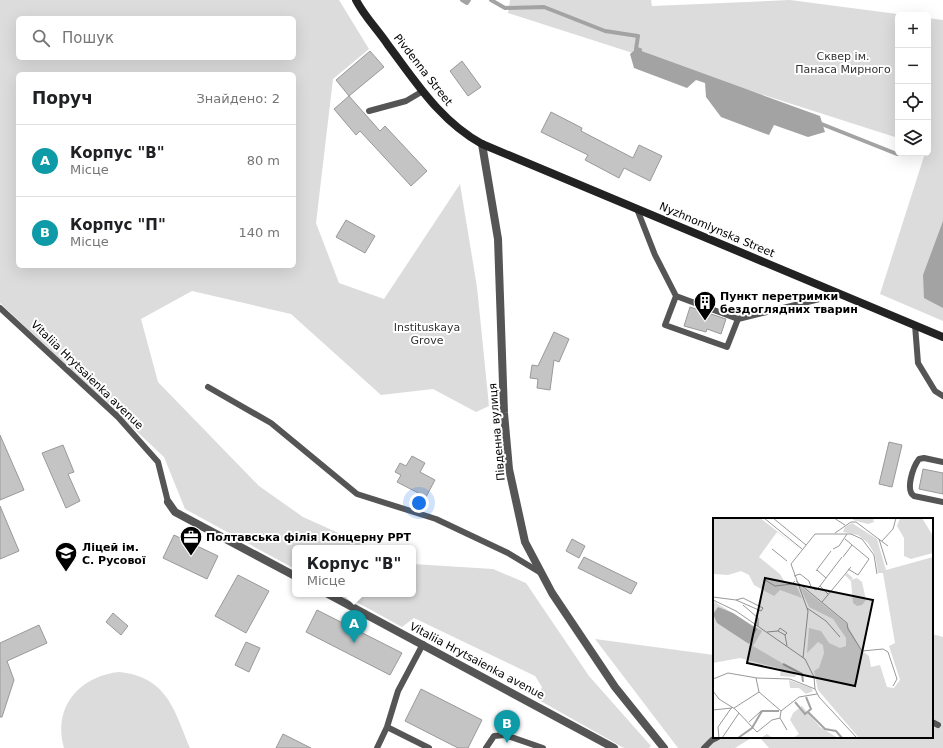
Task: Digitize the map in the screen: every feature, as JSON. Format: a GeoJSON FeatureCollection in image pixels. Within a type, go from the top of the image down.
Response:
{"type":"FeatureCollection","features":[{"type":"Feature","properties":{"kind":"main road","name":"Pivdenna Street"},"geometry":{"type":"LineString","coordinates":[[356,0],[423,91],[450,123],[464,134],[482,144]]}},
{"type":"Feature","properties":{"kind":"main road","name":"Nyzhnomlynska Street"},"geometry":{"type":"LineString","coordinates":[[482,144],[943,337]]}},
{"type":"Feature","properties":{"kind":"street","name":"Південна вулиця"},"geometry":{"type":"LineString","coordinates":[[482,144],[498,239],[504,413],[509,469],[525,542],[552,593],[615,687],[664,748]]}},
{"type":"Feature","properties":{"kind":"street","name":"Vitaliia Hrytsaienka avenue"},"geometry":{"type":"LineString","coordinates":[[168,502],[175,512],[292,574]]}},
{"type":"Feature","properties":{"kind":"street","name":"Vitaliia Hrytsaienka avenue"},"geometry":{"type":"LineString","coordinates":[[334,597],[614,748]]}},
{"type":"Feature","properties":{"kind":"lane"},"geometry":{"type":"LineString","coordinates":[[369,111],[406,101],[423,91]]}},
{"type":"Feature","properties":{"kind":"lane"},"geometry":{"type":"LineString","coordinates":[[637,209],[655,255],[676,296],[738,319],[840,294]]}},
{"type":"Feature","properties":{"kind":"lane"},"geometry":{"type":"LineString","coordinates":[[676,296],[665,325],[727,347],[738,319]]}},
{"type":"Feature","properties":{"kind":"lane","name":"Vitaliia Hrytsaienka avenue"},"geometry":{"type":"LineString","coordinates":[[0,308],[118,417],[158,462],[168,502]]}},
{"type":"Feature","properties":{"kind":"lane"},"geometry":{"type":"LineString","coordinates":[[915,325],[918,363],[935,391],[943,396]]}},
{"type":"Feature","properties":{"kind":"lane"},"geometry":{"type":"LineString","coordinates":[[208,387],[271,423],[357,494],[436,519],[508,553],[541,573]]}},
{"type":"Feature","properties":{"kind":"lane"},"geometry":{"type":"LineString","coordinates":[[943,462],[924,458],[919,459],[916,463],[909,490],[914,496],[943,502]]}},
{"type":"Feature","properties":{"kind":"lane"},"geometry":{"type":"LineString","coordinates":[[377,748],[387,727],[398,691],[423,644]]}},
{"type":"Feature","properties":{"kind":"lane"},"geometry":{"type":"LineString","coordinates":[[933,722],[938,725]]}},
{"type":"Feature","properties":{"kind":"lane"},"geometry":{"type":"LineString","coordinates":[[387,727],[429,748]]}},
{"type":"Feature","properties":{"kind":"lane"},"geometry":{"type":"LineString","coordinates":[[486,748],[494,736],[505,734],[544,748]]}},
{"type":"Feature","properties":{"kind":"lane"},"geometry":{"type":"LineString","coordinates":[[704,748],[716,738]]}},
{"type":"Feature","properties":{"kind":"green space","name":"Іnstituskaya Grove"},"geometry":{"type":"Polygon","coordinates":[[[0,0],[339,0],[369,49],[333,79],[316,223],[339,283],[384,299],[460,184],[477,287],[489,406],[476,412],[433,389],[381,395],[291,314],[192,291],[141,319],[158,382],[259,486],[303,517],[365,545],[292,545],[292,567],[185,509],[164,457],[0,303],[0,0]]]}},
{"type":"Feature","properties":{"kind":"green space","name":"Сквер ім. Панаса Мирного"},"geometry":{"type":"Polygon","coordinates":[[[510,0],[651,0],[652,6],[790,0],[895,14],[895,137],[508,13],[510,0]]]}},
{"type":"Feature","properties":{"kind":"green space"},"geometry":{"type":"Polygon","coordinates":[[[931,18],[943,20],[943,321],[880,294],[924,156],[931,156],[931,18]]]}},
{"type":"Feature","properties":{"kind":"green space"},"geometry":{"type":"Polygon","coordinates":[[[416,564],[493,569],[526,583],[589,676],[651,746],[649,748],[624,748],[537,699],[542,687],[535,676],[414,618],[402,627],[347,597],[416,597],[416,564]]]}},
{"type":"Feature","properties":{"kind":"green space"},"geometry":{"type":"Polygon","coordinates":[[[933,634],[943,637],[943,748],[769,748],[760,738],[933,738],[933,634]]]}},
{"type":"Feature","properties":{"kind":"green space"},"geometry":{"type":"Polygon","coordinates":[[[595,639],[713,655],[713,738],[751,738],[735,748],[678,748],[595,639]]]}},
{"type":"Feature","properties":{"kind":"green space"},"geometry":{"type":"Polygon","coordinates":[[[119,672],[135,675],[148,680],[158,688],[173,708],[190,748],[64,748],[61,733],[62,719],[72,696],[81,687],[92,680],[119,672]]]}},
{"type":"Feature","properties":{"kind":"shaded area"},"geometry":{"type":"Polygon","coordinates":[[[636,49],[820,116],[825,132],[808,137],[774,125],[769,135],[721,117],[706,97],[705,83],[696,80],[687,88],[634,68],[630,54],[636,49]]]}},
{"type":"Feature","properties":{"kind":"shaded area"},"geometry":{"type":"Polygon","coordinates":[[[943,221],[943,308],[924,298],[923,275],[943,221]]]}},
{"type":"Feature","properties":{"kind":"building"},"geometry":{"type":"Polygon","coordinates":[[[370,51],[384,67],[349,96],[336,80],[370,51]]]}},
{"type":"Feature","properties":{"kind":"building"},"geometry":{"type":"Polygon","coordinates":[[[462,61],[481,87],[468,96],[450,71],[462,61]]]}},
{"type":"Feature","properties":{"kind":"building"},"geometry":{"type":"Polygon","coordinates":[[[349,96],[380,131],[385,126],[427,171],[411,186],[360,131],[356,135],[334,109],[349,96]]]}},
{"type":"Feature","properties":{"kind":"building"},"geometry":{"type":"Polygon","coordinates":[[[551,112],[582,128],[581,131],[633,158],[639,145],[662,156],[650,181],[624,168],[619,178],[585,160],[588,155],[541,132],[551,112]]]}},
{"type":"Feature","properties":{"kind":"building"},"geometry":{"type":"Polygon","coordinates":[[[346,220],[375,236],[365,253],[336,237],[346,220]]]}},
{"type":"Feature","properties":{"kind":"building","name":"Пункт перетримки бездоглядних тварин"},"geometry":{"type":"Polygon","coordinates":[[[690,307],[726,319],[721,334],[707,329],[706,332],[684,326],[690,307]]]}},
{"type":"Feature","properties":{"kind":"building"},"geometry":{"type":"Polygon","coordinates":[[[554,332],[569,339],[559,362],[554,360],[550,390],[537,388],[538,379],[530,378],[532,365],[538,366],[554,332]]]}},
{"type":"Feature","properties":{"kind":"building"},"geometry":{"type":"Polygon","coordinates":[[[0,435],[24,490],[0,500],[0,435]]]}},
{"type":"Feature","properties":{"kind":"building"},"geometry":{"type":"Polygon","coordinates":[[[889,442],[902,445],[892,487],[879,484],[889,442]]]}},
{"type":"Feature","properties":{"kind":"building"},"geometry":{"type":"Polygon","coordinates":[[[63,445],[74,472],[68,474],[80,501],[66,508],[42,453],[63,445]]]}},
{"type":"Feature","properties":{"kind":"building"},"geometry":{"type":"Polygon","coordinates":[[[412,456],[425,463],[420,472],[435,480],[426,497],[397,482],[401,475],[395,472],[400,463],[406,466],[412,456]]]}},
{"type":"Feature","properties":{"kind":"building"},"geometry":{"type":"Polygon","coordinates":[[[923,469],[943,473],[943,494],[919,489],[923,469]]]}},
{"type":"Feature","properties":{"kind":"building"},"geometry":{"type":"Polygon","coordinates":[[[0,506],[19,551],[0,559],[0,506]]]}},
{"type":"Feature","properties":{"kind":"building","name":"Полтавська філія Концерну РРТ"},"geometry":{"type":"Polygon","coordinates":[[[174,535],[218,556],[207,579],[163,558],[174,535]]]}},
{"type":"Feature","properties":{"kind":"building"},"geometry":{"type":"Polygon","coordinates":[[[572,539],[585,546],[579,558],[566,551],[572,539]]]}},
{"type":"Feature","properties":{"kind":"building"},"geometry":{"type":"Polygon","coordinates":[[[584,557],[637,583],[631,594],[578,568],[584,557]]]}},
{"type":"Feature","properties":{"kind":"building"},"geometry":{"type":"Polygon","coordinates":[[[238,575],[269,591],[246,633],[215,616],[238,575]]]}},
{"type":"Feature","properties":{"kind":"building"},"geometry":{"type":"Polygon","coordinates":[[[317,610],[402,653],[390,675],[306,632],[317,610]]]}},
{"type":"Feature","properties":{"kind":"building"},"geometry":{"type":"Polygon","coordinates":[[[113,613],[128,626],[121,635],[106,622],[113,613]]]}},
{"type":"Feature","properties":{"kind":"building"},"geometry":{"type":"Polygon","coordinates":[[[39,625],[47,643],[7,661],[14,680],[2,717],[0,717],[0,643],[39,625]]]}},
{"type":"Feature","properties":{"kind":"building"},"geometry":{"type":"Polygon","coordinates":[[[246,642],[260,648],[249,672],[235,665],[246,642]]]}},
{"type":"Feature","properties":{"kind":"building"},"geometry":{"type":"Polygon","coordinates":[[[421,689],[482,720],[468,748],[458,748],[405,721],[421,689]]]}},
{"type":"Feature","properties":{"kind":"building"},"geometry":{"type":"Polygon","coordinates":[[[283,734],[311,748],[276,748],[283,734]]]}},
{"type":"Feature","properties":{"kind":"waterway"},"geometry":{"type":"LineString","coordinates":[[462,0],[467,3],[469,0]]}},
{"type":"Feature","properties":{"kind":"waterway"},"geometry":{"type":"LineString","coordinates":[[491,0],[505,8],[544,7],[605,31],[638,36],[636,49],[640,50]]}},
{"type":"Feature","properties":{"kind":"waterway"},"geometry":{"type":"LineString","coordinates":[[819,123],[895,153]]}},
{"type":"Feature","properties":{"kind":"place","name":"Пункт перетримки бездоглядних тварин"},"geometry":{"type":"Point","coordinates":[705,322]}},
{"type":"Feature","properties":{"kind":"place","name":"Полтавська філія Концерну РРТ"},"geometry":{"type":"Point","coordinates":[191,556]}},
{"type":"Feature","properties":{"kind":"place","name":"Ліцей ім. С. Русової"},"geometry":{"type":"Point","coordinates":[66,572]}},
{"type":"Feature","properties":{"kind":"place","name":"Корпус \"В\""},"geometry":{"type":"Point","coordinates":[354,643]}},
{"type":"Feature","properties":{"kind":"place","name":"Корпус \"П\""},"geometry":{"type":"Point","coordinates":[507,743]}}]}
